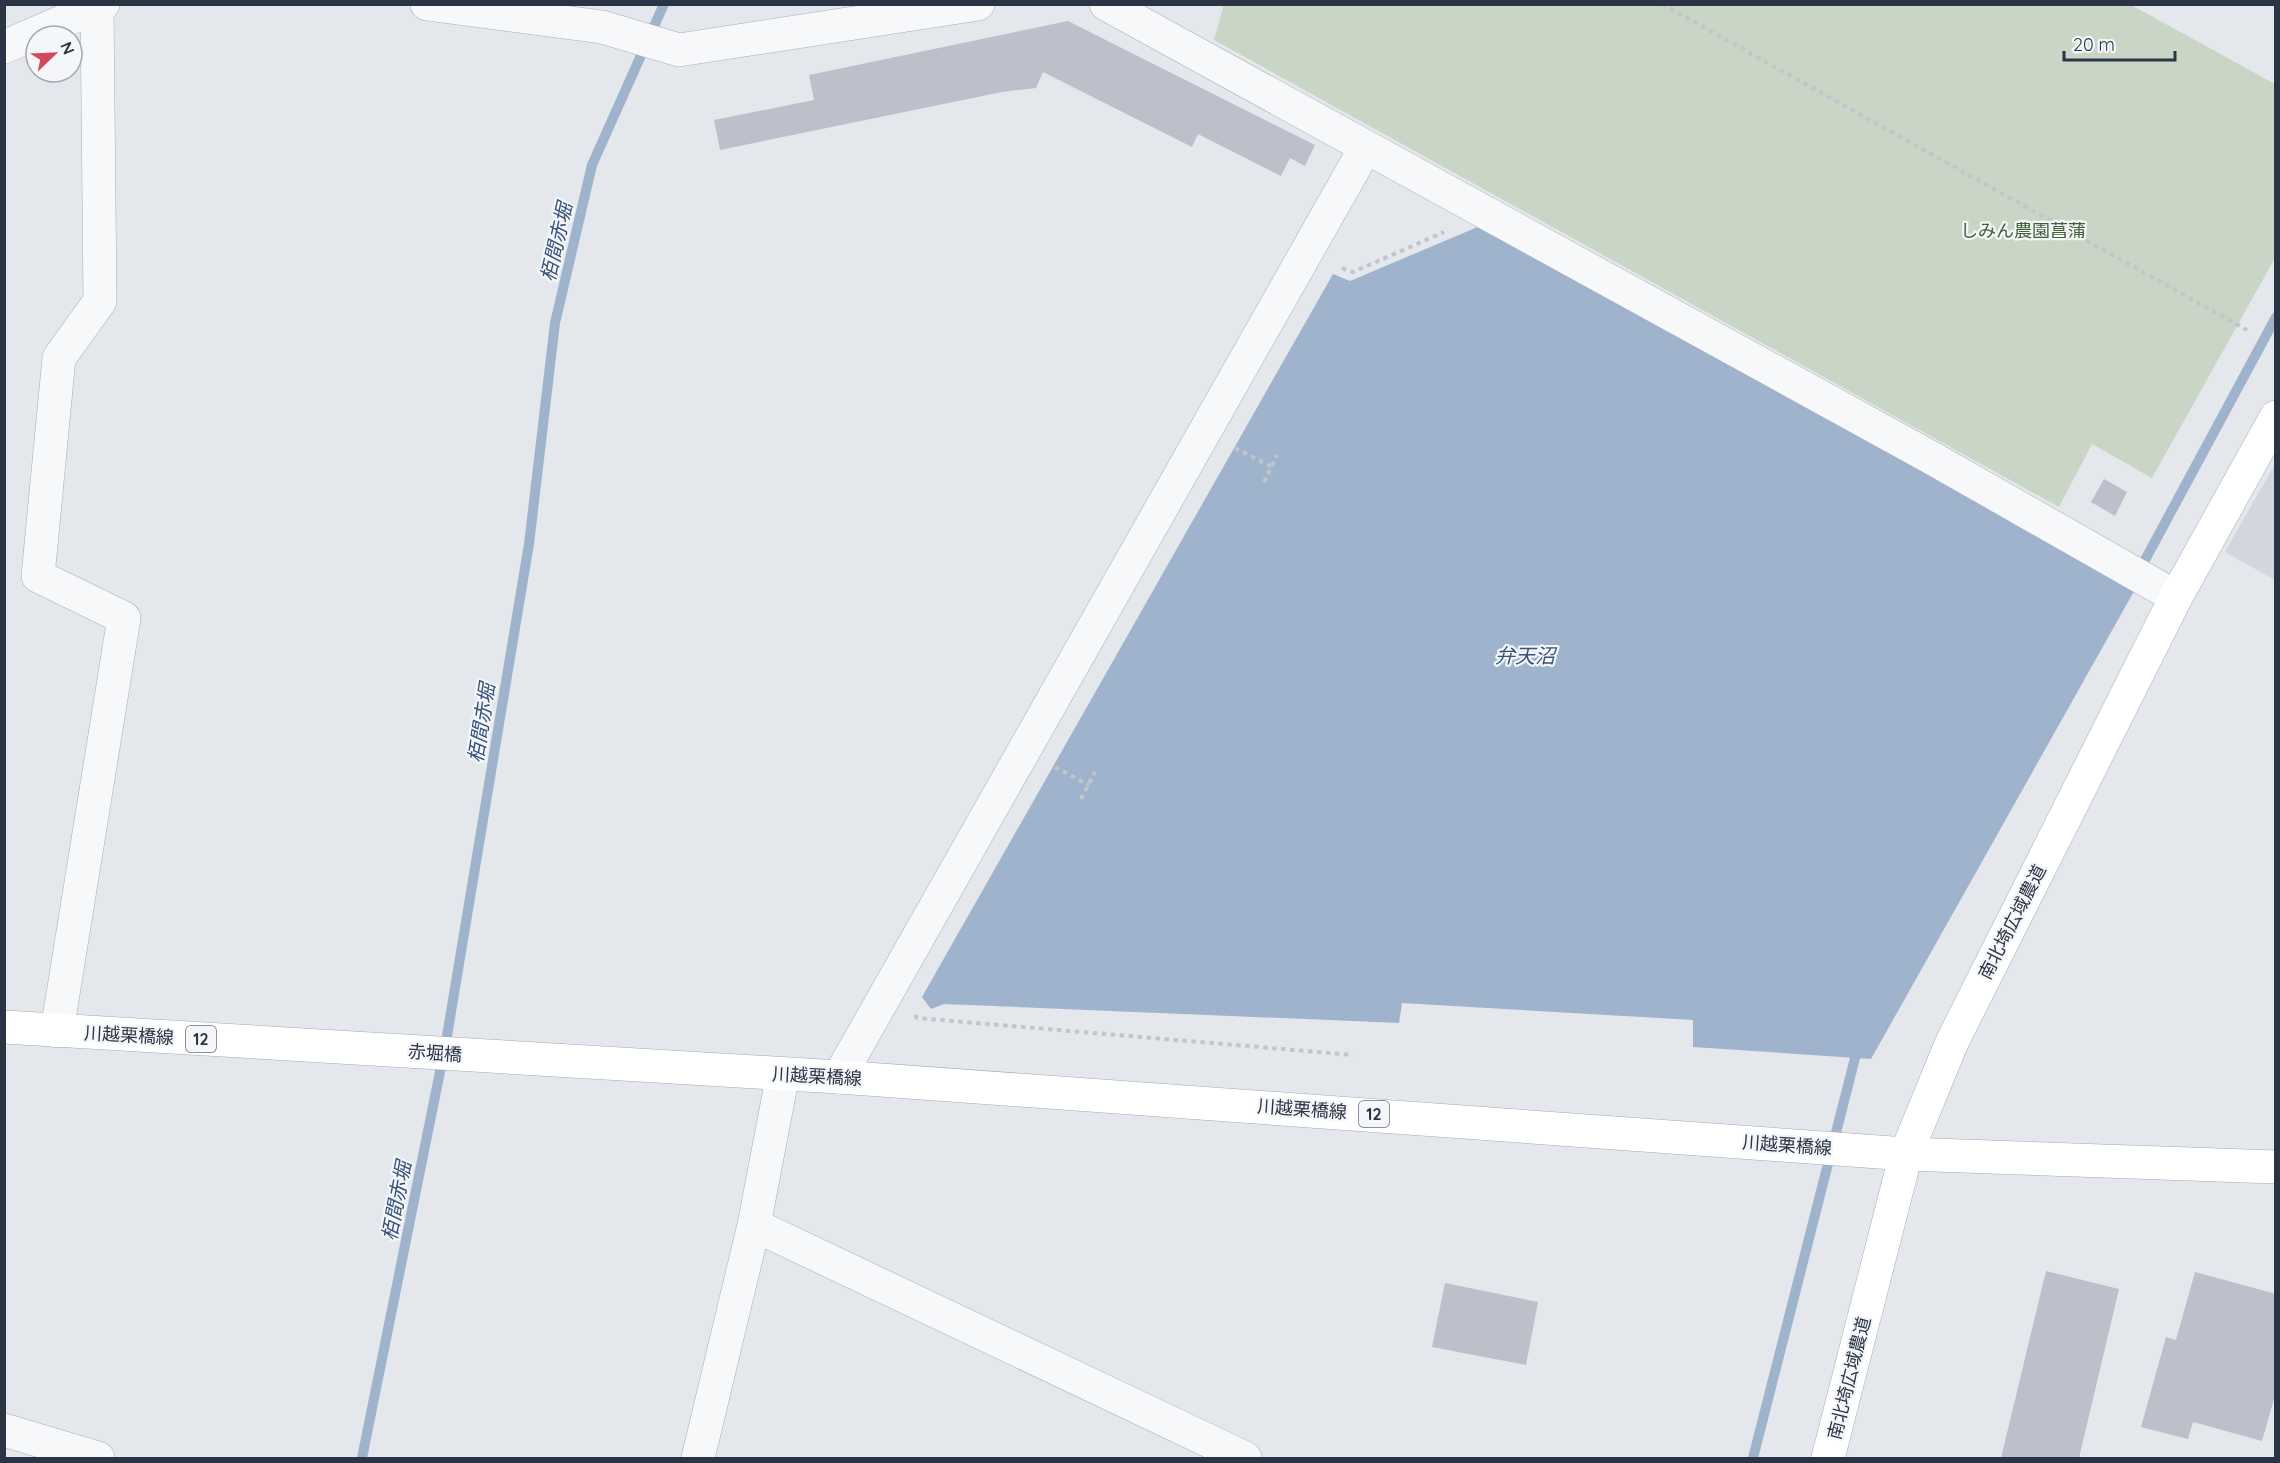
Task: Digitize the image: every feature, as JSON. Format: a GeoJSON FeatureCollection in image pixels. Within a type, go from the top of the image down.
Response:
{"type":"FeatureCollection","features":[{"type":"Feature","properties":{"kind":"main road","name":"南北埼広域農道"},"geometry":{"type":"LineString","coordinates":[[1828,1458],[1906,1154],[1952,1042],[2176,597],[2276,417]]}},
{"type":"Feature","properties":{"kind":"main road","name":"川越栗橋線"},"geometry":{"type":"LineString","coordinates":[[4,1027],[397,1050]]}},
{"type":"Feature","properties":{"kind":"main road","name":"赤堀橋"},"geometry":{"type":"LineString","coordinates":[[397,1050],[472,1056]]}},
{"type":"Feature","properties":{"kind":"main road","name":"川越栗橋線"},"geometry":{"type":"LineString","coordinates":[[472,1056],[839,1077],[1392,1115],[1906,1154],[2276,1167]]}},
{"type":"Feature","properties":{"kind":"street"},"geometry":{"type":"LineString","coordinates":[[427,4],[602,27],[679,50],[978,4]]}},
{"type":"Feature","properties":{"kind":"street"},"geometry":{"type":"LineString","coordinates":[[1106,4],[1930,457],[2176,597]]}},
{"type":"Feature","properties":{"kind":"street"},"geometry":{"type":"LineString","coordinates":[[4,47],[100,6],[100,301],[58,358],[38,576],[124,618],[57,1031]]}},
{"type":"Feature","properties":{"kind":"street"},"geometry":{"type":"LineString","coordinates":[[839,1077],[1366,147]]}},
{"type":"Feature","properties":{"kind":"street"},"geometry":{"type":"LineString","coordinates":[[698,1458],[754,1225],[783,1074]]}},
{"type":"Feature","properties":{"kind":"street"},"geometry":{"type":"LineString","coordinates":[[754,1225],[1245,1458]]}},
{"type":"Feature","properties":{"kind":"street"},"geometry":{"type":"LineString","coordinates":[[4,1430],[98,1458]]}},
{"type":"Feature","properties":{"kind":"path"},"geometry":{"type":"LineString","coordinates":[[1662,4],[2247,330]]}},
{"type":"Feature","properties":{"kind":"path"},"geometry":{"type":"LineString","coordinates":[[1336,265],[1353,272],[1446,231]]}},
{"type":"Feature","properties":{"kind":"path"},"geometry":{"type":"LineString","coordinates":[[1342,268],[1347,258]]}},
{"type":"Feature","properties":{"kind":"path"},"geometry":{"type":"LineString","coordinates":[[1225,443],[1272,467]]}},
{"type":"Feature","properties":{"kind":"path"},"geometry":{"type":"LineString","coordinates":[[1264,482],[1277,455]]}},
{"type":"Feature","properties":{"kind":"path"},"geometry":{"type":"LineString","coordinates":[[1047,763],[1089,785]]}},
{"type":"Feature","properties":{"kind":"path"},"geometry":{"type":"LineString","coordinates":[[1082,799],[1095,772]]}},
{"type":"Feature","properties":{"kind":"path"},"geometry":{"type":"LineString","coordinates":[[910,1009],[917,1018],[1353,1055]]}},
{"type":"Feature","properties":{"kind":"shaded area"},"geometry":{"type":"Polygon","coordinates":[[[2275,464],[2275,580],[2225,552],[2275,464]]]}},
{"type":"Feature","properties":{"kind":"green space","name":"しみん農園菖蒲"},"geometry":{"type":"Polygon","coordinates":[[[1224,4],[2131,5],[2275,84],[2275,258],[2152,478],[2092,444],[2059,507],[1214,40],[1224,4]]]}},
{"type":"Feature","properties":{"kind":"water","name":"弁天沼"},"geometry":{"type":"Polygon","coordinates":[[[1480,226],[2137,586],[1871,1059],[1693,1047],[1693,1020],[1402,1003],[1399,1023],[944,1004],[931,1009],[922,997],[1333,274],[1350,281],[1480,226]]]}},
{"type":"Feature","properties":{"kind":"building"},"geometry":{"type":"Polygon","coordinates":[[[1068,21],[1315,145],[1305,166],[1290,158],[1281,176],[1198,134],[1192,147],[1043,72],[1036,88],[1002,92],[720,150],[714,120],[814,100],[809,75],[1068,21]]]}},
{"type":"Feature","properties":{"kind":"building"},"geometry":{"type":"Polygon","coordinates":[[[2104,479],[2127,492],[2115,516],[2091,502],[2104,479]]]}},
{"type":"Feature","properties":{"kind":"building"},"geometry":{"type":"Polygon","coordinates":[[[2046,1271],[2119,1289],[2079,1458],[2001,1458],[2046,1271]]]}},
{"type":"Feature","properties":{"kind":"building"},"geometry":{"type":"Polygon","coordinates":[[[2195,1272],[2276,1294],[2276,1392],[2262,1441],[2193,1422],[2188,1439],[2141,1427],[2166,1337],[2176,1340],[2195,1272]]]}},
{"type":"Feature","properties":{"kind":"building"},"geometry":{"type":"Polygon","coordinates":[[[1445,1283],[1538,1302],[1526,1365],[1432,1347],[1445,1283]]]}},
{"type":"Feature","properties":{"kind":"waterway","name":"栢間赤堀"},"geometry":{"type":"LineString","coordinates":[[362,1458],[446,1042],[529,544],[555,323],[592,165],[664,4]]}},
{"type":"Feature","properties":{"kind":"waterway"},"geometry":{"type":"LineString","coordinates":[[2138,573],[2276,317]]}},
{"type":"Feature","properties":{"kind":"waterway"},"geometry":{"type":"LineString","coordinates":[[1753,1458],[1855,1058],[1862,1045]]}}]}
